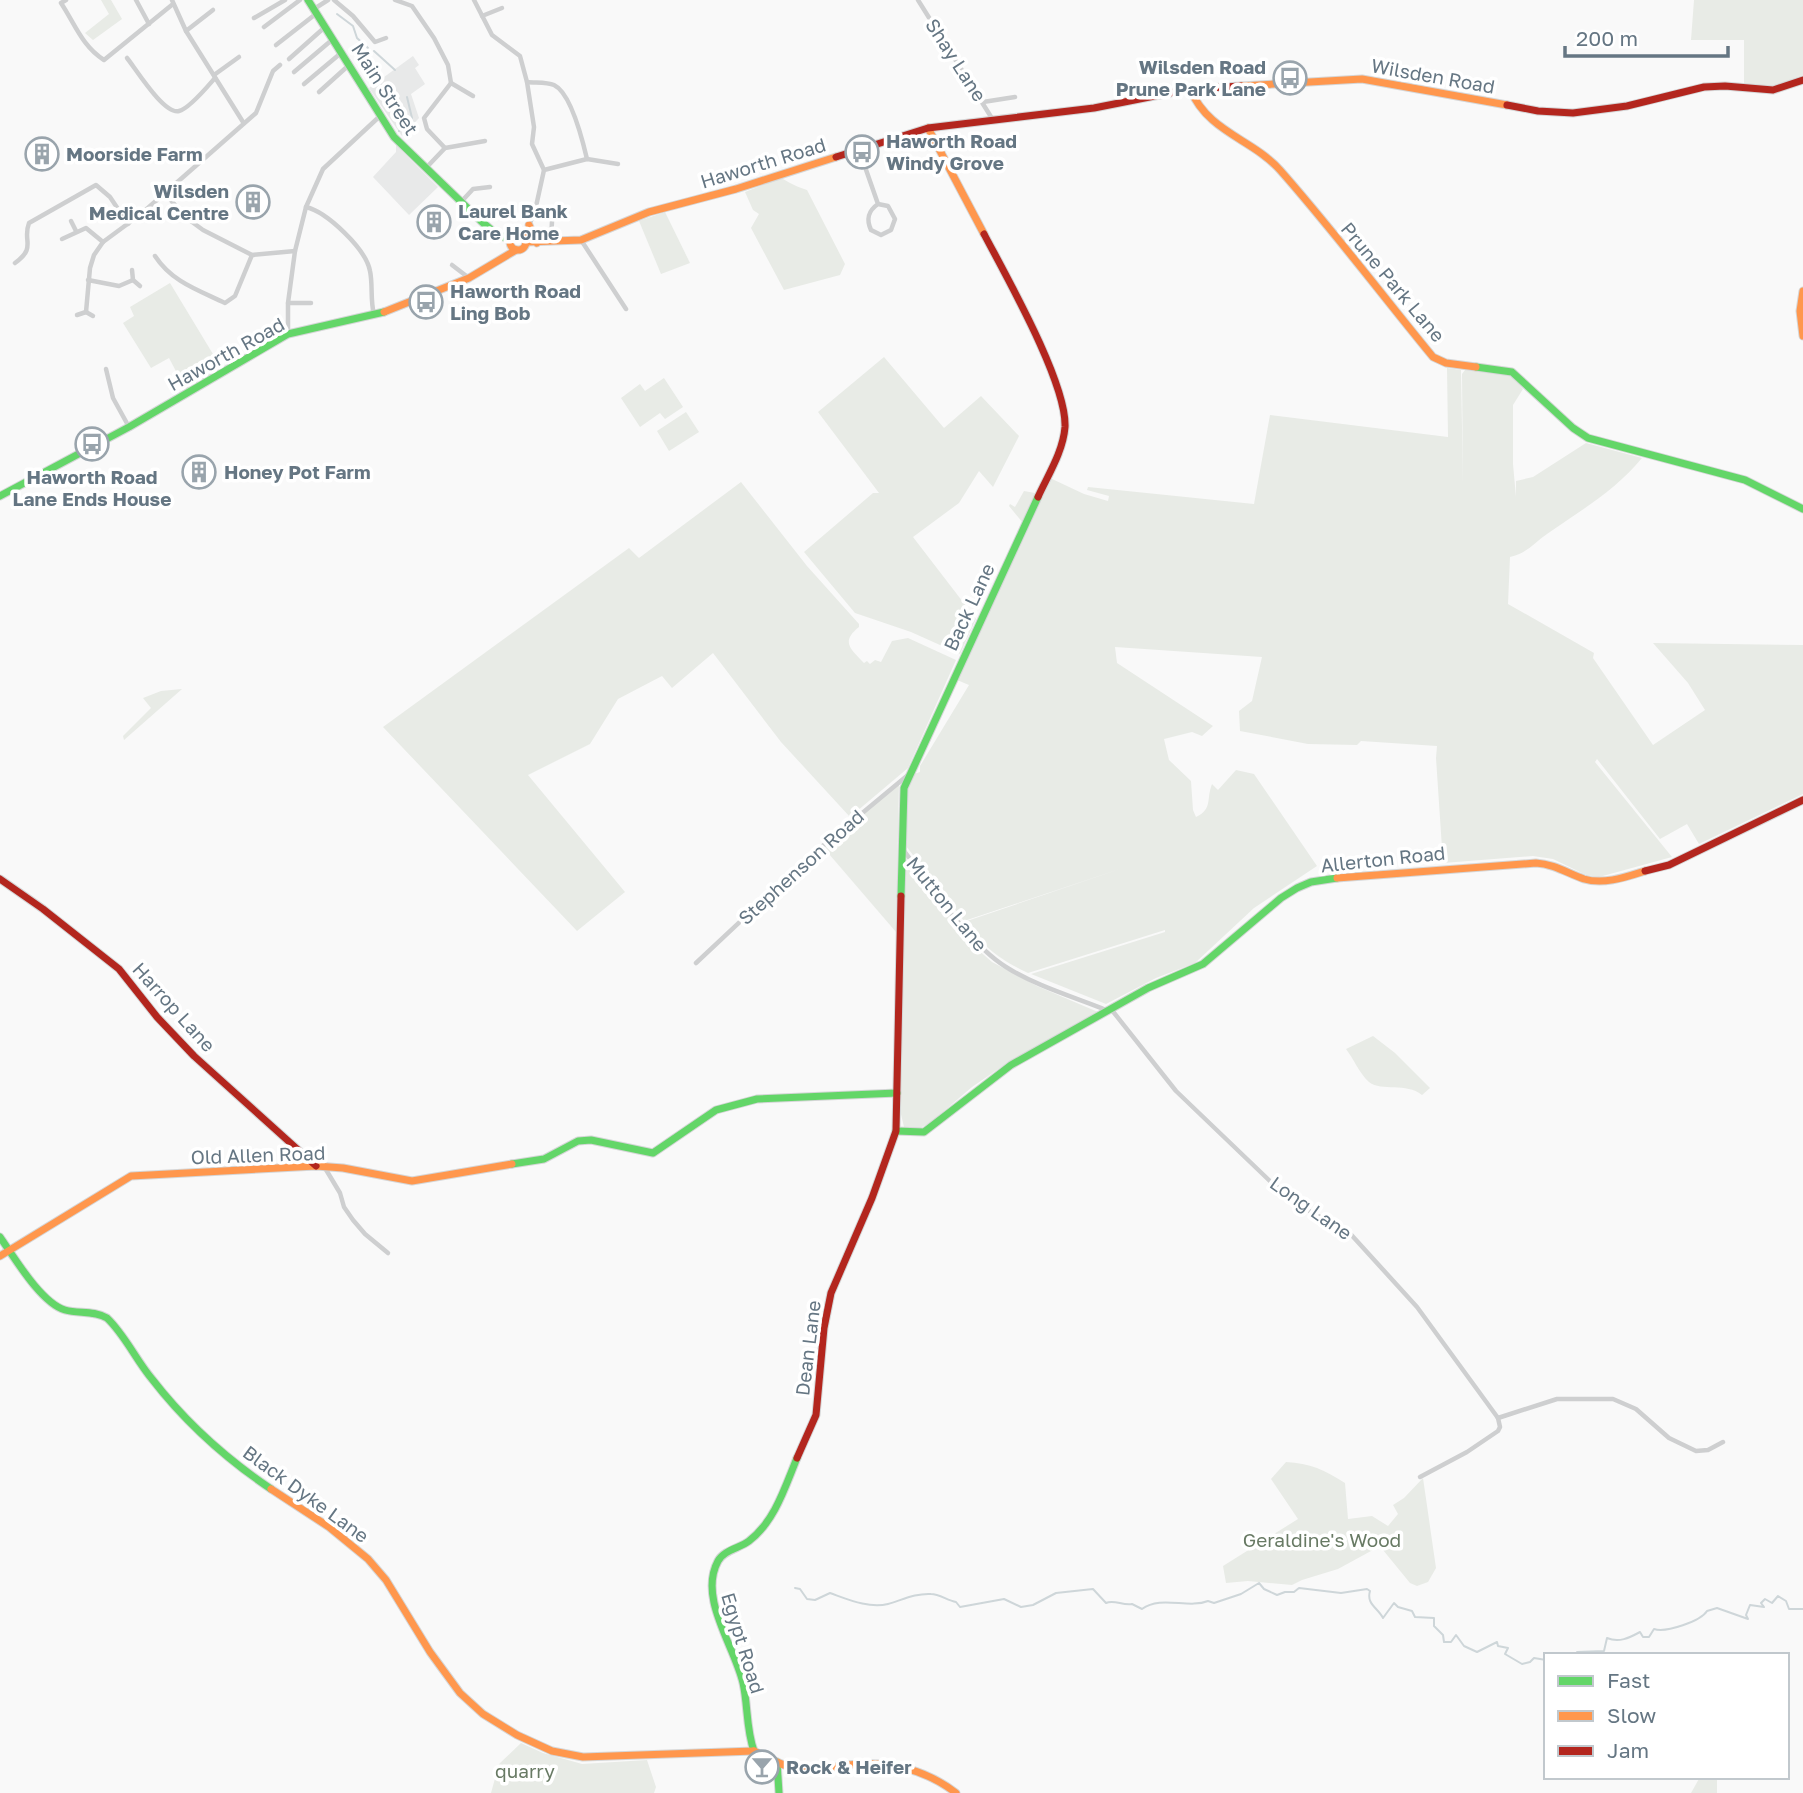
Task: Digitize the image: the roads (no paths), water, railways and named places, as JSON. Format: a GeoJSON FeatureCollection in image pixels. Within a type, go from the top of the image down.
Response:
{"type":"FeatureCollection","features":[{"type":"Feature","properties":{"kind":"street"},"geometry":{"type":"LineString","coordinates":[[66,0],[61,4],[78,35],[104,60],[173,2],[186,31],[243,122]]}},
{"type":"Feature","properties":{"kind":"street"},"geometry":{"type":"LineString","coordinates":[[136,0],[149,24]]}},
{"type":"Feature","properties":{"kind":"street"},"geometry":{"type":"LineString","coordinates":[[254,18],[285,0]]}},
{"type":"Feature","properties":{"kind":"street"},"geometry":{"type":"LineString","coordinates":[[264,27],[300,0]]}},
{"type":"Feature","properties":{"kind":"street","name":"Main Street"},"geometry":{"type":"LineString","coordinates":[[308,0],[394,137],[495,233],[510,240]]}},
{"type":"Feature","properties":{"kind":"street"},"geometry":{"type":"LineString","coordinates":[[276,45],[331,0],[354,16],[374,42],[386,38]]}},
{"type":"Feature","properties":{"kind":"street"},"geometry":{"type":"LineString","coordinates":[[396,0],[412,6],[434,38],[448,65],[451,83],[424,118],[427,129],[445,148]]}},
{"type":"Feature","properties":{"kind":"street"},"geometry":{"type":"LineString","coordinates":[[474,0],[492,35],[520,57],[527,82],[534,127],[532,144],[544,170],[525,240]]}},
{"type":"Feature","properties":{"kind":"street","name":"Shay Lane"},"geometry":{"type":"LineString","coordinates":[[918,0],[993,120]]}},
{"type":"Feature","properties":{"kind":"street"},"geometry":{"type":"LineString","coordinates":[[274,7],[280,15]]}},
{"type":"Feature","properties":{"kind":"street"},"geometry":{"type":"LineString","coordinates":[[482,16],[502,8]]}},
{"type":"Feature","properties":{"kind":"street"},"geometry":{"type":"LineString","coordinates":[[186,31],[213,10]]}},
{"type":"Feature","properties":{"kind":"street"},"geometry":{"type":"LineString","coordinates":[[289,59],[326,26]]}},
{"type":"Feature","properties":{"kind":"street"},"geometry":{"type":"LineString","coordinates":[[293,72],[334,38]]}},
{"type":"Feature","properties":{"kind":"street"},"geometry":{"type":"LineString","coordinates":[[304,84],[342,53]]}},
{"type":"Feature","properties":{"kind":"street"},"geometry":{"type":"LineString","coordinates":[[127,58],[160,102],[173,111],[181,111],[214,77],[239,57]]}},
{"type":"Feature","properties":{"kind":"street"},"geometry":{"type":"LineString","coordinates":[[86,312],[93,255],[103,242],[226,142],[243,122],[256,113],[273,71],[280,65]]}},
{"type":"Feature","properties":{"kind":"street"},"geometry":{"type":"LineString","coordinates":[[319,92],[349,65]]}},
{"type":"Feature","properties":{"kind":"street","name":"Wilsden Road"},"geometry":{"type":"LineString","coordinates":[[928,128],[1094,108],[1190,89],[1362,79],[1538,111],[1573,113],[1627,106],[1704,87],[1773,90],[1803,80]]}},
{"type":"Feature","properties":{"kind":"street"},"geometry":{"type":"LineString","coordinates":[[527,82],[552,84],[561,90],[579,128],[587,159]]}},
{"type":"Feature","properties":{"kind":"street"},"geometry":{"type":"LineString","coordinates":[[451,83],[473,96]]}},
{"type":"Feature","properties":{"kind":"street","name":"Prune Park Lane"},"geometry":{"type":"LineString","coordinates":[[1190,89],[1193,98],[1213,122],[1253,147],[1278,168],[1433,356],[1446,363],[1512,372],[1573,428],[1588,438],[1745,480],[1803,509]]}},
{"type":"Feature","properties":{"kind":"street"},"geometry":{"type":"LineString","coordinates":[[983,102],[1015,97]]}},
{"type":"Feature","properties":{"kind":"street"},"geometry":{"type":"LineString","coordinates":[[288,334],[288,303],[295,251],[306,206],[323,169],[380,116]]}},
{"type":"Feature","properties":{"kind":"street","name":"Haworth Road"},"geometry":{"type":"LineString","coordinates":[[510,240],[518,234],[525,240],[537,243],[581,240],[649,212],[736,189],[928,128]]}},
{"type":"Feature","properties":{"kind":"street","name":"Back Lane"},"geometry":{"type":"LineString","coordinates":[[896,1131],[904,788],[1055,460],[1064,427],[1060,401],[1044,354],[1006,274],[928,128]]}},
{"type":"Feature","properties":{"kind":"street"},"geometry":{"type":"LineString","coordinates":[[426,169],[445,148],[485,141]]}},
{"type":"Feature","properties":{"kind":"street"},"geometry":{"type":"LineString","coordinates":[[864,164],[872,156],[870,145]]}},
{"type":"Feature","properties":{"kind":"street"},"geometry":{"type":"LineString","coordinates":[[850,152],[855,163],[864,164]]}},
{"type":"Feature","properties":{"kind":"street"},"geometry":{"type":"LineString","coordinates":[[544,170],[587,159],[618,164]]}},
{"type":"Feature","properties":{"kind":"street"},"geometry":{"type":"LineString","coordinates":[[864,164],[878,204]]}},
{"type":"Feature","properties":{"kind":"street"},"geometry":{"type":"LineString","coordinates":[[15,263],[24,257],[28,248],[26,228],[29,223],[96,185],[110,197],[128,224]]}},
{"type":"Feature","properties":{"kind":"street"},"geometry":{"type":"LineString","coordinates":[[461,202],[473,189],[490,187]]}},
{"type":"Feature","properties":{"kind":"street"},"geometry":{"type":"LineString","coordinates":[[165,192],[184,216],[203,230],[253,255],[295,251]]}},
{"type":"Feature","properties":{"kind":"street"},"geometry":{"type":"LineString","coordinates":[[878,204],[888,206],[895,219],[891,230],[881,235],[871,230],[868,222],[870,211],[878,204]]}},
{"type":"Feature","properties":{"kind":"street"},"geometry":{"type":"LineString","coordinates":[[306,206],[319,210],[349,237],[367,263],[370,269],[370,299],[374,315]]}},
{"type":"Feature","properties":{"kind":"street"},"geometry":{"type":"LineString","coordinates":[[71,221],[76,231]]}},
{"type":"Feature","properties":{"kind":"street"},"geometry":{"type":"LineString","coordinates":[[551,242],[552,221]]}},
{"type":"Feature","properties":{"kind":"street"},"geometry":{"type":"LineString","coordinates":[[529,225],[531,235],[537,243]]}},
{"type":"Feature","properties":{"kind":"street"},"geometry":{"type":"LineString","coordinates":[[62,239],[88,228],[103,242]]}},
{"type":"Feature","properties":{"kind":"street"},"geometry":{"type":"LineString","coordinates":[[510,240],[510,245],[516,250]]}},
{"type":"Feature","properties":{"kind":"street","name":"Haworth Road"},"geometry":{"type":"LineString","coordinates":[[0,496],[129,427],[288,334],[374,315],[405,305],[470,278],[516,250],[523,249],[525,240]]}},
{"type":"Feature","properties":{"kind":"street"},"geometry":{"type":"LineString","coordinates":[[581,240],[626,309]]}},
{"type":"Feature","properties":{"kind":"street"},"geometry":{"type":"LineString","coordinates":[[155,256],[163,270],[176,280],[225,303],[235,296],[253,255]]}},
{"type":"Feature","properties":{"kind":"street"},"geometry":{"type":"LineString","coordinates":[[452,265],[470,278]]}},
{"type":"Feature","properties":{"kind":"street"},"geometry":{"type":"LineString","coordinates":[[132,270],[133,280],[140,286]]}},
{"type":"Feature","properties":{"kind":"street"},"geometry":{"type":"LineString","coordinates":[[88,280],[119,286],[133,280]]}},
{"type":"Feature","properties":{"kind":"street"},"geometry":{"type":"LineString","coordinates":[[1803,291],[1800,311],[1803,336]]}},
{"type":"Feature","properties":{"kind":"street"},"geometry":{"type":"LineString","coordinates":[[288,303],[311,303]]}},
{"type":"Feature","properties":{"kind":"street"},"geometry":{"type":"LineString","coordinates":[[77,315],[86,312],[93,316]]}},
{"type":"Feature","properties":{"kind":"street"},"geometry":{"type":"LineString","coordinates":[[106,369],[113,398],[129,427]]}},
{"type":"Feature","properties":{"kind":"street","name":"Stephenson Road"},"geometry":{"type":"LineString","coordinates":[[696,963],[807,859],[897,782],[909,775]]}},
{"type":"Feature","properties":{"kind":"street","name":"Allerton Road"},"geometry":{"type":"LineString","coordinates":[[896,1131],[924,1132],[1011,1065],[1148,988],[1203,964],[1281,898],[1311,882],[1348,876],[1536,863],[1551,864],[1585,879],[1617,879],[1669,865],[1803,800]]}},
{"type":"Feature","properties":{"kind":"street","name":"Mutton Lane"},"geometry":{"type":"LineString","coordinates":[[902,849],[939,897],[992,957],[1007,968],[1109,1010]]}},
{"type":"Feature","properties":{"kind":"street","name":"Harrop Lane"},"geometry":{"type":"LineString","coordinates":[[0,879],[43,909],[119,970],[157,1017],[194,1056],[316,1166]]}},
{"type":"Feature","properties":{"kind":"street","name":"Long Lane"},"geometry":{"type":"LineString","coordinates":[[1109,1010],[1175,1091],[1273,1184],[1312,1213],[1346,1229],[1417,1307],[1498,1418]]}},
{"type":"Feature","properties":{"kind":"street","name":"Old Allen Road"},"geometry":{"type":"LineString","coordinates":[[0,1256],[131,1176],[316,1166],[412,1181],[544,1159],[578,1141],[591,1140],[653,1153],[716,1110],[757,1099],[897,1093]]}},
{"type":"Feature","properties":{"kind":"street","name":"Dean Lane"},"geometry":{"type":"LineString","coordinates":[[729,1551],[749,1541],[766,1523],[776,1507],[809,1433],[816,1415],[824,1328],[831,1293],[872,1198],[896,1131]]}},
{"type":"Feature","properties":{"kind":"street"},"geometry":{"type":"LineString","coordinates":[[326,1168],[353,1220],[388,1253]]}},
{"type":"Feature","properties":{"kind":"street"},"geometry":{"type":"LineString","coordinates":[[0,1237],[10,1250]]}},
{"type":"Feature","properties":{"kind":"street","name":"Black Dyke Lane"},"geometry":{"type":"LineString","coordinates":[[10,1250],[53,1305],[67,1311],[95,1312],[112,1323],[149,1376],[203,1437],[232,1461],[332,1530],[371,1562],[454,1685],[468,1702],[484,1714],[536,1745],[555,1753],[583,1759],[663,1755],[713,1756],[754,1751]]}},
{"type":"Feature","properties":{"kind":"street"},"geometry":{"type":"LineString","coordinates":[[1420,1477],[1467,1452],[1498,1431],[1498,1418],[1558,1399],[1613,1399],[1636,1409],[1669,1438],[1696,1451],[1708,1450],[1723,1442]]}},
{"type":"Feature","properties":{"kind":"street","name":"Egypt Road"},"geometry":{"type":"LineString","coordinates":[[729,1551],[715,1566],[710,1584],[711,1594],[743,1683],[749,1737],[754,1751]]}},
{"type":"Feature","properties":{"kind":"street"},"geometry":{"type":"LineString","coordinates":[[754,1751],[787,1767],[803,1770],[858,1764],[912,1770],[937,1779],[956,1793]]}},
{"type":"Feature","properties":{"kind":"street"},"geometry":{"type":"LineString","coordinates":[[777,1762],[779,1793]]}},
{"type":"Feature","properties":{"kind":"waterway"},"geometry":{"type":"LineString","coordinates":[[337,14],[353,26],[357,38],[368,48]]}},
{"type":"Feature","properties":{"kind":"waterway"},"geometry":{"type":"LineString","coordinates":[[374,51],[395,70]]}},
{"type":"Feature","properties":{"kind":"waterway"},"geometry":{"type":"LineString","coordinates":[[399,131],[412,118],[407,97]]}},
{"type":"Feature","properties":{"kind":"waterway"},"geometry":{"type":"LineString","coordinates":[[795,1588],[800,1589],[807,1599],[815,1600],[830,1593],[858,1603],[873,1605],[934,1594],[956,1602],[960,1607],[1004,1599],[1021,1607],[1033,1605],[1056,1593],[1093,1589],[1106,1603],[1132,1604],[1142,1609],[1166,1602],[1214,1603],[1241,1594],[1259,1583],[1264,1589],[1277,1595],[1294,1592],[1299,1588],[1341,1593],[1367,1589],[1370,1591],[1371,1603],[1383,1618],[1394,1603],[1412,1611],[1415,1617],[1434,1618],[1434,1626],[1443,1635],[1444,1642],[1451,1642],[1456,1635],[1464,1646],[1477,1652],[1497,1642],[1498,1646],[1508,1648],[1505,1654],[1522,1664],[1534,1658],[1544,1660]]}},
{"type":"Feature","properties":{"kind":"waterway"},"geometry":{"type":"LineString","coordinates":[[1576,1653],[1604,1651],[1607,1638],[1620,1640],[1640,1632],[1643,1637],[1649,1637],[1654,1629],[1683,1625],[1717,1608],[1748,1619],[1746,1615],[1750,1605],[1764,1607],[1761,1603],[1765,1599],[1772,1603],[1778,1596],[1786,1601],[1789,1609],[1803,1609]]}},
{"type":"Feature","properties":{"kind":"place","name":"Wilsden Road Prune Park Lane"},"geometry":{"type":"Point","coordinates":[1290,78]}},
{"type":"Feature","properties":{"kind":"place","name":"Haworth Road Windy Grove"},"geometry":{"type":"Point","coordinates":[862,152]}},
{"type":"Feature","properties":{"kind":"place","name":"Moorside Farm"},"geometry":{"type":"Point","coordinates":[42,154]}},
{"type":"Feature","properties":{"kind":"place","name":"Wilsden Medical Centre"},"geometry":{"type":"Point","coordinates":[253,202]}},
{"type":"Feature","properties":{"kind":"place","name":"Laurel Bank Care Home"},"geometry":{"type":"Point","coordinates":[434,222]}},
{"type":"Feature","properties":{"kind":"place","name":"Haworth Road Ling Bob"},"geometry":{"type":"Point","coordinates":[426,302]}},
{"type":"Feature","properties":{"kind":"place","name":"Haworth Road Lane Ends House"},"geometry":{"type":"Point","coordinates":[92,444]}},
{"type":"Feature","properties":{"kind":"place","name":"Honey Pot Farm"},"geometry":{"type":"Point","coordinates":[199,472]}},
{"type":"Feature","properties":{"kind":"place","name":"Rock & Heifer"},"geometry":{"type":"Point","coordinates":[762,1767]}},
{"type":"Feature","properties":{"kind":"park label","name":"Geraldine's Wood"},"geometry":{"type":"Point","coordinates":[1322,1540]}},
{"type":"Feature","properties":{"kind":"park label","name":"quarry"},"geometry":{"type":"Point","coordinates":[525,1771]}}]}
